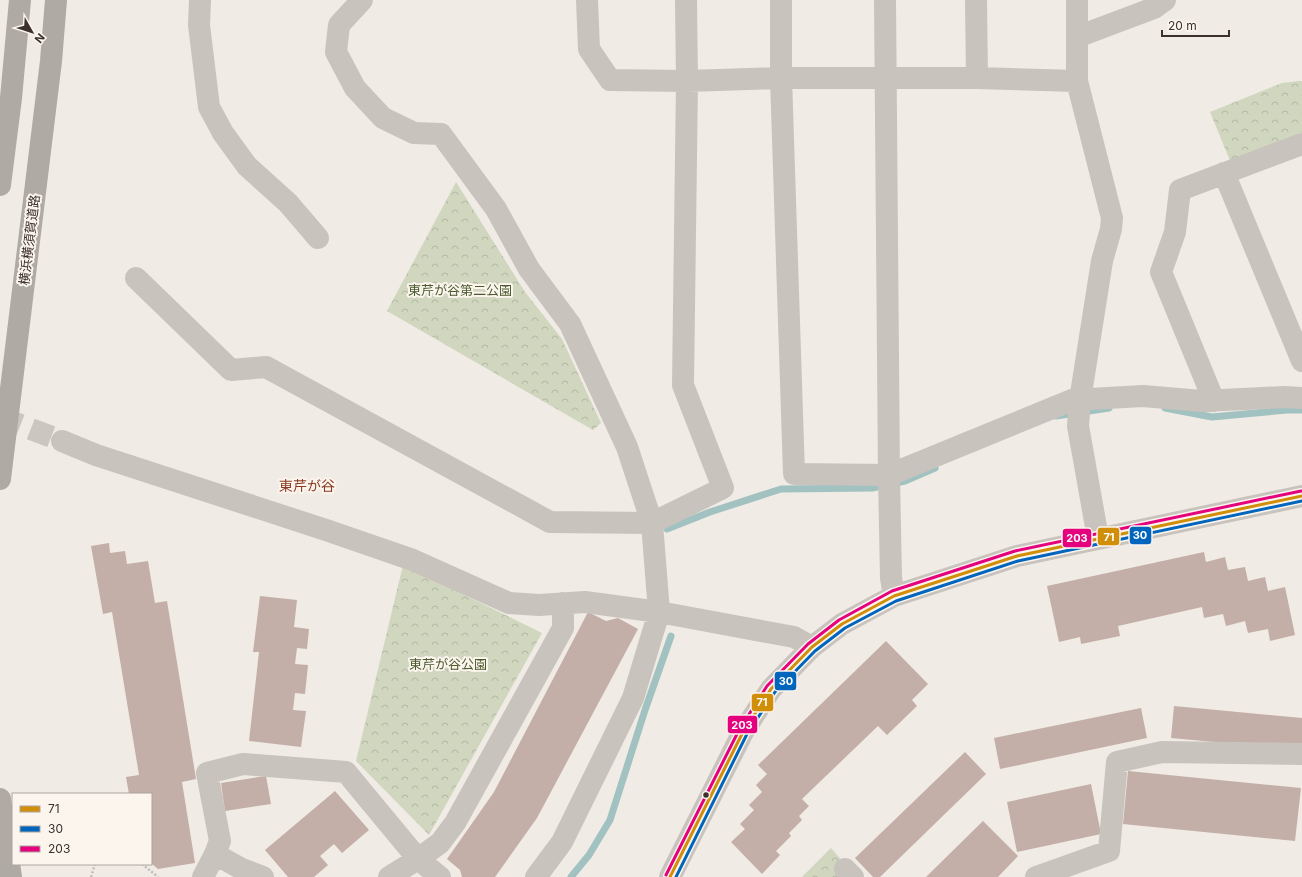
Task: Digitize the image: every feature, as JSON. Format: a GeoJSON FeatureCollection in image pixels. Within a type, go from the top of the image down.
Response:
{"type":"FeatureCollection","features":[{"type":"Feature","properties":{"kind":"highway"},"geometry":{"type":"LineString","coordinates":[[0,185],[20,0]]}},
{"type":"Feature","properties":{"kind":"highway","name":"横浜横須賀道路"},"geometry":{"type":"LineString","coordinates":[[0,479],[51,61],[56,0]]}},
{"type":"Feature","properties":{"kind":"highway"},"geometry":{"type":"LineString","coordinates":[[0,800],[11,877]]}},
{"type":"Feature","properties":{"kind":"street"},"geometry":{"type":"LineString","coordinates":[[200,0],[199,25],[209,107],[223,133],[247,166],[288,203],[318,238]]}},
{"type":"Feature","properties":{"kind":"street"},"geometry":{"type":"LineString","coordinates":[[362,0],[338,25],[336,52],[355,88],[383,118],[414,133],[441,134],[496,209],[529,269],[570,324],[627,447],[652,523],[659,612],[633,698],[562,842],[536,877]]}},
{"type":"Feature","properties":{"kind":"street"},"geometry":{"type":"LineString","coordinates":[[587,0],[589,49],[610,80],[687,81],[781,78],[977,78],[1077,81]]}},
{"type":"Feature","properties":{"kind":"street"},"geometry":{"type":"LineString","coordinates":[[136,278],[231,370],[266,367],[550,522],[652,523],[723,488],[683,385],[687,81],[686,0]]}},
{"type":"Feature","properties":{"kind":"street"},"geometry":{"type":"LineString","coordinates":[[781,0],[781,78],[794,474],[889,476],[1072,400],[1080,401],[1143,396],[1202,401],[1285,397],[1302,398]]}},
{"type":"Feature","properties":{"kind":"street"},"geometry":{"type":"LineString","coordinates":[[885,0],[889,500],[891,578],[894,596]]}},
{"type":"Feature","properties":{"kind":"street"},"geometry":{"type":"LineString","coordinates":[[976,0],[977,78]]}},
{"type":"Feature","properties":{"kind":"street"},"geometry":{"type":"LineString","coordinates":[[1077,0],[1077,81],[1112,218],[1111,228],[1102,261],[1080,401],[1078,426],[1098,538]]}},
{"type":"Feature","properties":{"kind":"street"},"geometry":{"type":"LineString","coordinates":[[1077,37],[1154,8],[1165,0]]}},
{"type":"Feature","properties":{"kind":"street"},"geometry":{"type":"LineString","coordinates":[[1214,400],[1161,272],[1175,232],[1180,190],[1302,144]]}},
{"type":"Feature","properties":{"kind":"street"},"geometry":{"type":"LineString","coordinates":[[1224,173],[1302,361]]}},
{"type":"Feature","properties":{"kind":"street"},"geometry":{"type":"LineString","coordinates":[[62,441],[96,455],[413,560],[510,603],[540,606],[585,602],[659,612],[794,637],[812,647]]}},
{"type":"Feature","properties":{"kind":"street"},"geometry":{"type":"LineString","coordinates":[[670,877],[743,732],[771,689],[812,647],[842,624],[894,596],[1017,556],[1302,496]]}},
{"type":"Feature","properties":{"kind":"street"},"geometry":{"type":"LineString","coordinates":[[389,877],[440,843],[455,823],[563,628],[562,604]]}},
{"type":"Feature","properties":{"kind":"street"},"geometry":{"type":"LineString","coordinates":[[1036,877],[1109,851],[1117,762],[1162,752],[1302,754]]}},
{"type":"Feature","properties":{"kind":"street"},"geometry":{"type":"LineString","coordinates":[[203,877],[220,841],[207,773],[243,764],[346,772],[418,859],[440,877]]}},
{"type":"Feature","properties":{"kind":"street"},"geometry":{"type":"LineString","coordinates":[[215,854],[242,869],[263,877]]}},
{"type":"Feature","properties":{"kind":"path"},"geometry":{"type":"LineString","coordinates":[[91,877],[95,865]]}},
{"type":"Feature","properties":{"kind":"path"},"geometry":{"type":"LineString","coordinates":[[143,865],[158,877]]}},
{"type":"Feature","properties":{"kind":"green space"},"geometry":{"type":"Polygon","coordinates":[[[1302,81],[1302,135],[1231,163],[1210,112],[1282,83],[1302,81]]]}},
{"type":"Feature","properties":{"kind":"green space","name":"東芹が谷第二公園"},"geometry":{"type":"Polygon","coordinates":[[[456,182],[525,292],[562,339],[601,423],[593,430],[387,311],[456,182]]]}},
{"type":"Feature","properties":{"kind":"green space","name":"東芹が谷公園"},"geometry":{"type":"Polygon","coordinates":[[[403,565],[542,633],[429,835],[356,761],[403,565]]]}},
{"type":"Feature","properties":{"kind":"green space"},"geometry":{"type":"Polygon","coordinates":[[[831,848],[856,877],[802,877],[831,848]]]}},
{"type":"Feature","properties":{"kind":"building"},"geometry":{"type":"Polygon","coordinates":[[[109,543],[110,553],[125,551],[127,564],[148,561],[155,603],[167,601],[196,779],[182,782],[195,863],[158,869],[152,864],[152,793],[129,793],[126,777],[139,775],[112,612],[103,614],[91,546],[109,543]]]}},
{"type":"Feature","properties":{"kind":"building"},"geometry":{"type":"Polygon","coordinates":[[[1204,552],[1206,562],[1225,557],[1228,570],[1245,567],[1248,581],[1265,577],[1268,591],[1285,587],[1295,635],[1270,641],[1268,629],[1248,633],[1245,621],[1226,626],[1223,614],[1204,618],[1202,607],[1118,626],[1120,636],[1081,644],[1080,637],[1059,642],[1047,586],[1204,552]]]}},
{"type":"Feature","properties":{"kind":"building"},"geometry":{"type":"Polygon","coordinates":[[[260,596],[297,600],[294,627],[309,629],[307,649],[297,648],[295,664],[308,665],[305,694],[295,693],[293,710],[306,711],[301,747],[249,741],[259,652],[253,652],[260,596]]]}},
{"type":"Feature","properties":{"kind":"building"},"geometry":{"type":"Polygon","coordinates":[[[588,612],[606,621],[618,618],[638,629],[537,818],[495,877],[462,877],[460,870],[447,859],[494,792],[588,612]]]}},
{"type":"Feature","properties":{"kind":"building"},"geometry":{"type":"Polygon","coordinates":[[[886,641],[928,684],[912,700],[917,706],[887,735],[878,726],[802,799],[809,806],[799,816],[802,820],[789,833],[791,836],[776,851],[780,855],[762,874],[731,842],[745,829],[740,824],[754,810],[749,805],[762,792],[756,785],[767,774],[758,765],[886,641]]]}},
{"type":"Feature","properties":{"kind":"building"},"geometry":{"type":"Polygon","coordinates":[[[1174,706],[1302,718],[1302,750],[1171,738],[1174,706]]]}},
{"type":"Feature","properties":{"kind":"building"},"geometry":{"type":"Polygon","coordinates":[[[1141,708],[1147,738],[1000,769],[994,738],[1141,708]]]}},
{"type":"Feature","properties":{"kind":"building"},"geometry":{"type":"Polygon","coordinates":[[[965,752],[986,774],[880,877],[873,877],[855,858],[965,752]]]}},
{"type":"Feature","properties":{"kind":"building"},"geometry":{"type":"Polygon","coordinates":[[[1128,771],[1301,788],[1295,841],[1123,824],[1128,771]]]}},
{"type":"Feature","properties":{"kind":"building"},"geometry":{"type":"Polygon","coordinates":[[[266,776],[271,804],[225,811],[221,783],[266,776]]]}},
{"type":"Feature","properties":{"kind":"building"},"geometry":{"type":"Polygon","coordinates":[[[1091,784],[1101,834],[1017,852],[1007,802],[1091,784]]]}},
{"type":"Feature","properties":{"kind":"building"},"geometry":{"type":"Polygon","coordinates":[[[335,791],[369,830],[342,853],[334,844],[320,856],[328,865],[314,877],[288,877],[265,850],[335,791]]]}},
{"type":"Feature","properties":{"kind":"building"},"geometry":{"type":"Polygon","coordinates":[[[983,821],[1018,856],[998,877],[926,877],[983,821]]]}},
{"type":"Feature","properties":{"kind":"waterway"},"geometry":{"type":"LineString","coordinates":[[1056,416],[1109,408]]}},
{"type":"Feature","properties":{"kind":"waterway"},"geometry":{"type":"LineString","coordinates":[[1165,408],[1212,417],[1302,410]]}},
{"type":"Feature","properties":{"kind":"waterway"},"geometry":{"type":"LineString","coordinates":[[667,529],[710,512],[781,489],[872,488],[905,481],[935,468]]}},
{"type":"Feature","properties":{"kind":"waterway"},"geometry":{"type":"LineString","coordinates":[[571,877],[589,855],[610,820],[645,710],[671,636]]}},
{"type":"Feature","properties":{"kind":"tunnel"},"geometry":{"type":"LineString","coordinates":[[0,417],[62,441]]}},
{"type":"Feature","properties":{"kind":"transit line","name":"203"},"geometry":{"type":"LineString","coordinates":[[666,875],[739,730],[767,686],[808,644],[839,620],[892,591],[1015,551],[1301,491]]}},
{"type":"Feature","properties":{"kind":"transit line","name":"71"},"geometry":{"type":"LineString","coordinates":[[670,877],[743,732],[771,689],[812,647],[842,624],[894,596],[1017,556],[1302,496]]}},
{"type":"Feature","properties":{"kind":"transit line","name":"30"},"geometry":{"type":"LineString","coordinates":[[676,877],[747,734],[775,692],[815,651],[845,628],[896,601],[1018,561],[1302,501]]}},
{"type":"Feature","properties":{"kind":"district","name":"東芹が谷"},"geometry":{"type":"Point","coordinates":[307,485]}}]}
